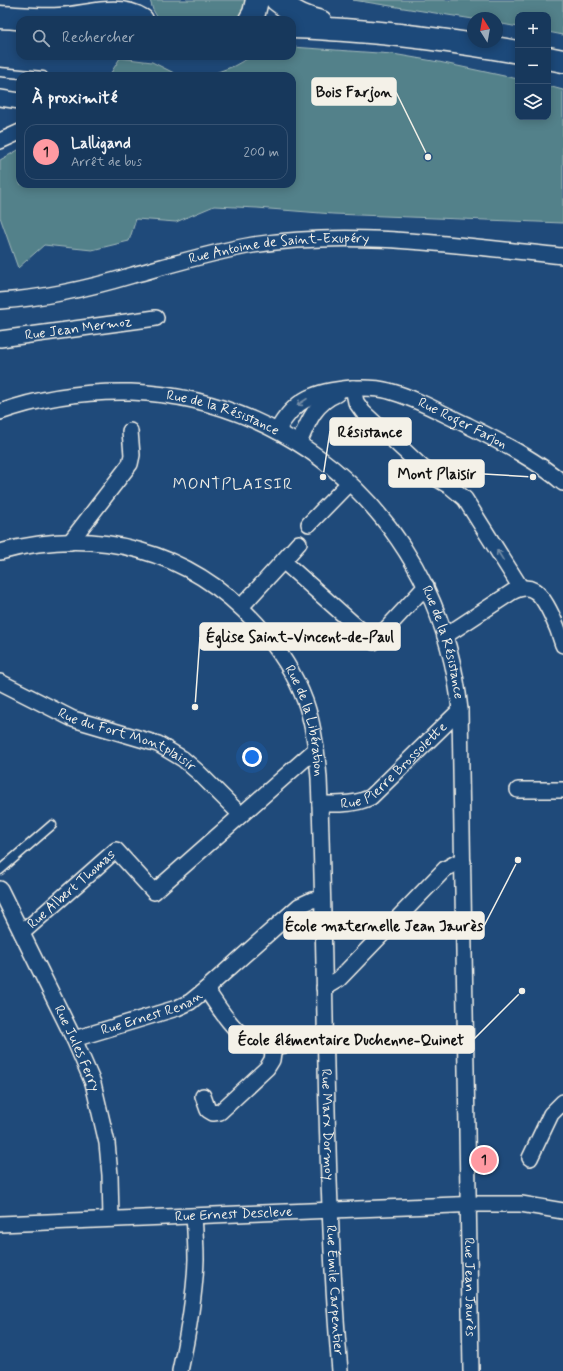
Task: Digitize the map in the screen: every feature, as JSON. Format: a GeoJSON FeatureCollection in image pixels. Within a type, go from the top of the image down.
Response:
{"type":"FeatureCollection","features":[{"type":"Feature","properties":{"kind":"main road"},"geometry":{"type":"LineString","coordinates":[[0,17],[64,9],[97,0]]}},
{"type":"Feature","properties":{"kind":"main road"},"geometry":{"type":"LineString","coordinates":[[138,0],[142,16]]}},
{"type":"Feature","properties":{"kind":"main road"},"geometry":{"type":"LineString","coordinates":[[252,16],[257,0]]}},
{"type":"Feature","properties":{"kind":"main road"},"geometry":{"type":"LineString","coordinates":[[277,0],[295,13],[304,17],[367,31]]}},
{"type":"Feature","properties":{"kind":"main road"},"geometry":{"type":"LineString","coordinates":[[86,16],[113,13],[132,16]]}},
{"type":"Feature","properties":{"kind":"main road"},"geometry":{"type":"LineString","coordinates":[[0,17],[16,18]]}},
{"type":"Feature","properties":{"kind":"main road"},"geometry":{"type":"LineString","coordinates":[[296,27],[367,31],[515,52]]}},
{"type":"Feature","properties":{"kind":"main road"},"geometry":{"type":"LineString","coordinates":[[551,59],[563,61]]}},
{"type":"Feature","properties":{"kind":"street"},"geometry":{"type":"LineString","coordinates":[[0,98],[16,100]]}},
{"type":"Feature","properties":{"kind":"street"},"geometry":{"type":"LineString","coordinates":[[0,141],[16,134]]}},
{"type":"Feature","properties":{"kind":"street","name":"Rue Antoine de Saint-Exupéry"},"geometry":{"type":"LineString","coordinates":[[0,301],[52,294],[105,283],[225,250],[305,239],[388,239],[563,256]]}},
{"type":"Feature","properties":{"kind":"street","name":"Rue Jean Mermoz"},"geometry":{"type":"LineString","coordinates":[[0,339],[156,318]]}},
{"type":"Feature","properties":{"kind":"street"},"geometry":{"type":"LineString","coordinates":[[353,388],[356,402],[363,412],[423,468],[436,478],[451,486],[465,499],[521,588]]}},
{"type":"Feature","properties":{"kind":"street","name":"Rue Roger Farjon"},"geometry":{"type":"LineString","coordinates":[[299,443],[306,426],[318,407],[332,396],[353,388]]}},
{"type":"Feature","properties":{"kind":"street","name":"Rue Roger Farjon"},"geometry":{"type":"LineString","coordinates":[[277,431],[289,413],[307,399],[328,391],[353,388],[379,389],[411,399],[477,430],[530,459],[563,483]]}},
{"type":"Feature","properties":{"kind":"street","name":"Rue de la Résistance"},"geometry":{"type":"LineString","coordinates":[[0,412],[37,401],[77,394],[111,392],[165,395],[202,402],[245,416],[299,443],[316,455],[349,483],[388,526],[410,557],[426,586],[445,636],[454,665],[460,710],[468,1205]]}},
{"type":"Feature","properties":{"kind":"street"},"geometry":{"type":"LineString","coordinates":[[70,542],[130,464],[132,460],[132,448],[130,431]]}},
{"type":"Feature","properties":{"kind":"street"},"geometry":{"type":"LineString","coordinates":[[309,524],[349,483]]}},
{"type":"Feature","properties":{"kind":"street","name":"Rue de la Libération"},"geometry":{"type":"LineString","coordinates":[[0,552],[38,544],[92,542],[123,547],[172,561],[192,570],[210,582],[241,608],[268,637],[289,667],[305,700],[316,749],[320,804],[322,918]]}},
{"type":"Feature","properties":{"kind":"street"},"geometry":{"type":"LineString","coordinates":[[241,608],[299,543]]}},
{"type":"Feature","properties":{"kind":"street"},"geometry":{"type":"LineString","coordinates":[[283,561],[374,642],[426,586]]}},
{"type":"Feature","properties":{"kind":"street"},"geometry":{"type":"LineString","coordinates":[[445,636],[512,592],[521,588],[534,590],[540,596],[553,619],[563,645]]}},
{"type":"Feature","properties":{"kind":"street","name":"Rue du Fort Montplaisir"},"geometry":{"type":"LineString","coordinates":[[0,682],[73,719],[158,744],[182,759],[241,815]]}},
{"type":"Feature","properties":{"kind":"street","name":"Rue Pierre Brossolette"},"geometry":{"type":"LineString","coordinates":[[320,804],[352,803],[371,797],[460,710]]}},
{"type":"Feature","properties":{"kind":"street"},"geometry":{"type":"LineString","coordinates":[[241,815],[316,749]]}},
{"type":"Feature","properties":{"kind":"street"},"geometry":{"type":"LineString","coordinates":[[518,790],[563,790]]}},
{"type":"Feature","properties":{"kind":"street","name":"Rue Albert Thomas"},"geometry":{"type":"LineString","coordinates":[[22,933],[116,850],[154,892],[241,815]]}},
{"type":"Feature","properties":{"kind":"street"},"geometry":{"type":"LineString","coordinates":[[324,988],[339,979],[445,869],[456,863],[463,862]]}},
{"type":"Feature","properties":{"kind":"street","name":"Rue Jules Ferry"},"geometry":{"type":"LineString","coordinates":[[0,889],[74,1039],[93,1083],[103,1125],[109,1165],[111,1219]]}},
{"type":"Feature","properties":{"kind":"street"},"geometry":{"type":"LineString","coordinates":[[206,989],[299,906],[312,900],[322,899]]}},
{"type":"Feature","properties":{"kind":"street","name":"Rue Marx Dormoy"},"geometry":{"type":"LineString","coordinates":[[322,918],[330,1210]]}},
{"type":"Feature","properties":{"kind":"street","name":"Rue Ernest Renan"},"geometry":{"type":"LineString","coordinates":[[74,1039],[177,1008],[190,1002],[206,989],[231,1024],[242,1034],[260,1045],[274,1046],[326,1035]]}},
{"type":"Feature","properties":{"kind":"street"},"geometry":{"type":"LineString","coordinates":[[203,1096],[208,1110],[213,1113],[220,1112],[267,1068],[272,1060],[274,1046]]}},
{"type":"Feature","properties":{"kind":"street"},"geometry":{"type":"LineString","coordinates":[[530,1158],[551,1114],[563,1102]]}},
{"type":"Feature","properties":{"kind":"street","name":"Rue Ernest Descleve"},"geometry":{"type":"LineString","coordinates":[[0,1224],[468,1205],[521,1204],[563,1211]]}},
{"type":"Feature","properties":{"kind":"street","name":"Rue Jean Jaurès"},"geometry":{"type":"LineString","coordinates":[[468,1205],[471,1371]]}},
{"type":"Feature","properties":{"kind":"street","name":"Rue Émile Carpentier"},"geometry":{"type":"LineString","coordinates":[[330,1210],[334,1306],[340,1371]]}},
{"type":"Feature","properties":{"kind":"street"},"geometry":{"type":"LineString","coordinates":[[180,1371],[188,1328],[194,1281],[196,1253],[194,1216]]}},
{"type":"Feature","properties":{"kind":"lane"},"geometry":{"type":"LineString","coordinates":[[0,72],[16,73]]}},
{"type":"Feature","properties":{"kind":"lane"},"geometry":{"type":"LineString","coordinates":[[0,870],[52,825]]}},
{"type":"Feature","properties":{"kind":"green space"},"geometry":{"type":"Polygon","coordinates":[[[150,0],[246,0],[240,16],[157,16],[150,0]]]}},
{"type":"Feature","properties":{"kind":"green space"},"geometry":{"type":"Polygon","coordinates":[[[353,0],[563,0],[563,35],[551,33],[551,12],[515,12],[515,26],[503,24],[503,12],[467,12],[467,18],[353,0]]]}},
{"type":"Feature","properties":{"kind":"green space"},"geometry":{"type":"Polygon","coordinates":[[[296,47],[393,54],[515,78],[515,120],[551,120],[551,87],[563,90],[563,223],[333,214],[214,206],[176,222],[136,219],[129,241],[92,250],[44,245],[18,268],[0,217],[0,160],[16,151],[16,188],[296,188],[296,72],[218,72],[245,60],[296,60],[296,47]]]}},
{"type":"Feature","properties":{"kind":"green space"},"geometry":{"type":"Polygon","coordinates":[[[119,60],[136,60],[152,62],[172,72],[111,72],[119,60]]]}},
{"type":"Feature","properties":{"kind":"place","name":"Bois Farjon"},"geometry":{"type":"Point","coordinates":[428,157]}},
{"type":"Feature","properties":{"kind":"place","name":"Résistance"},"geometry":{"type":"Point","coordinates":[323,477]}},
{"type":"Feature","properties":{"kind":"place","name":"Mont Plaisir"},"geometry":{"type":"Point","coordinates":[533,477]}},
{"type":"Feature","properties":{"kind":"place","name":"Église Saint-Vincent-de-Paul"},"geometry":{"type":"Point","coordinates":[195,707]}},
{"type":"Feature","properties":{"kind":"place","name":"École maternelle Jean Jaurès"},"geometry":{"type":"Point","coordinates":[518,860]}},
{"type":"Feature","properties":{"kind":"place","name":"École élémentaire Duchenne-Quinet"},"geometry":{"type":"Point","coordinates":[522,991]}},
{"type":"Feature","properties":{"kind":"place","name":"Lalligand"},"geometry":{"type":"Point","coordinates":[484,1160]}},
{"type":"Feature","properties":{"kind":"district","name":"MONTPLAISIR"},"geometry":{"type":"Point","coordinates":[233,484]}}]}
